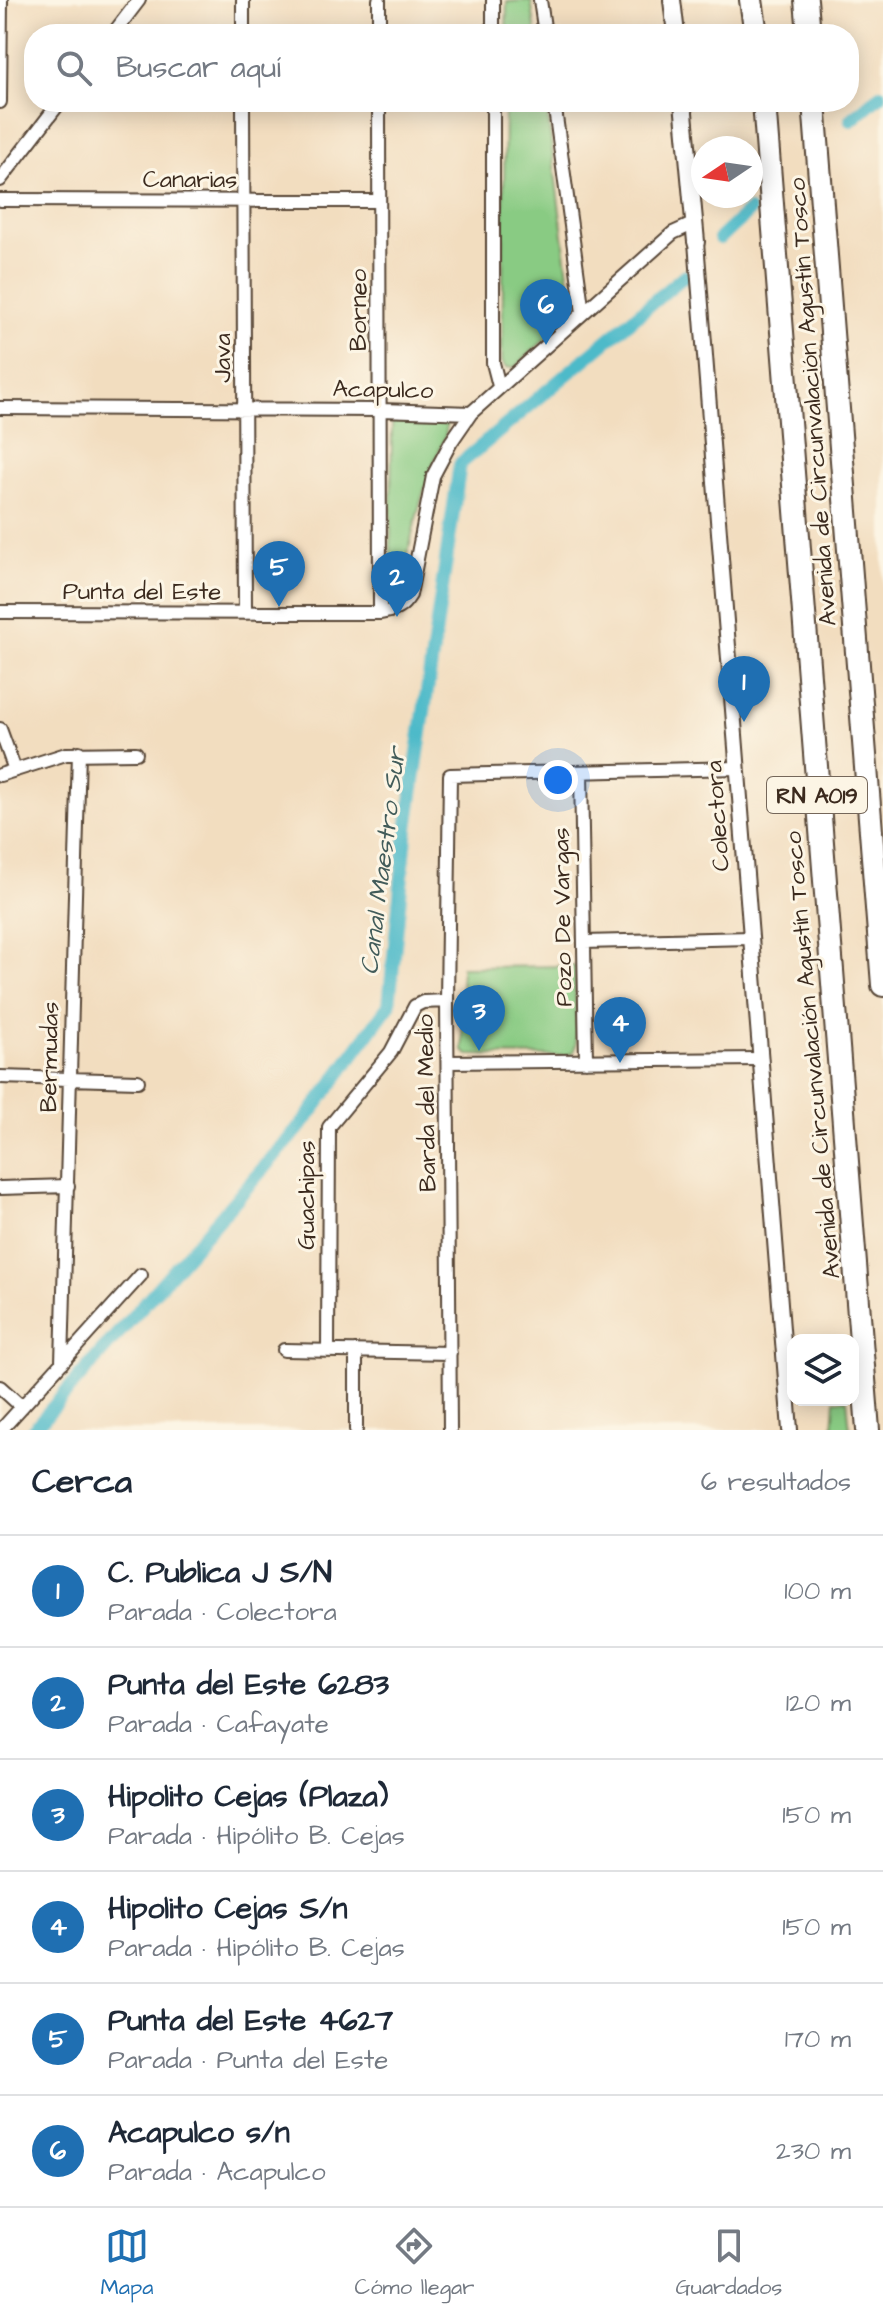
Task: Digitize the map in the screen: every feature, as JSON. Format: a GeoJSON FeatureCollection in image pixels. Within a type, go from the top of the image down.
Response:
{"type":"FeatureCollection","features":[{"type":"Feature","properties":{"kind":"highway"},"geometry":{"type":"LineString","coordinates":[[753,0],[756,24]]}},
{"type":"Feature","properties":{"kind":"highway"},"geometry":{"type":"LineString","coordinates":[[806,0],[808,24]]}},
{"type":"Feature","properties":{"kind":"highway","name":"Avenida de Circunvalación Agustín Tosco"},"geometry":{"type":"LineString","coordinates":[[765,112],[868,1430]]}},
{"type":"Feature","properties":{"kind":"highway","name":"Avenida de Circunvalación Agustín Tosco"},"geometry":{"type":"LineString","coordinates":[[815,112],[883,985]]}},
{"type":"Feature","properties":{"kind":"main road"},"geometry":{"type":"LineString","coordinates":[[672,0],[675,24]]}},
{"type":"Feature","properties":{"kind":"main road","name":"Colectora"},"geometry":{"type":"LineString","coordinates":[[684,112],[696,242]]}},
{"type":"Feature","properties":{"kind":"street"},"geometry":{"type":"LineString","coordinates":[[0,102],[1,0]]}},
{"type":"Feature","properties":{"kind":"street"},"geometry":{"type":"LineString","coordinates":[[121,24],[139,0]]}},
{"type":"Feature","properties":{"kind":"street"},"geometry":{"type":"LineString","coordinates":[[243,0],[243,24]]}},
{"type":"Feature","properties":{"kind":"street"},"geometry":{"type":"LineString","coordinates":[[379,0],[379,24]]}},
{"type":"Feature","properties":{"kind":"street"},"geometry":{"type":"LineString","coordinates":[[493,0],[493,24]]}},
{"type":"Feature","properties":{"kind":"street"},"geometry":{"type":"LineString","coordinates":[[540,0],[544,24]]}},
{"type":"Feature","properties":{"kind":"street"},"geometry":{"type":"LineString","coordinates":[[0,180],[52,112]]}},
{"type":"Feature","properties":{"kind":"street","name":"Java"},"geometry":{"type":"LineString","coordinates":[[243,112],[245,613]]}},
{"type":"Feature","properties":{"kind":"street","name":"Borneo"},"geometry":{"type":"LineString","coordinates":[[379,112],[380,613]]}},
{"type":"Feature","properties":{"kind":"street"},"geometry":{"type":"LineString","coordinates":[[493,112],[493,363],[499,386]]}},
{"type":"Feature","properties":{"kind":"street"},"geometry":{"type":"LineString","coordinates":[[555,112],[583,313]]}},
{"type":"Feature","properties":{"kind":"street","name":"Canarias"},"geometry":{"type":"LineString","coordinates":[[0,200],[379,201]]}},
{"type":"Feature","properties":{"kind":"street"},"geometry":{"type":"LineString","coordinates":[[380,613],[396,610],[404,605],[410,595],[433,476],[471,413],[673,233],[695,223]]}},
{"type":"Feature","properties":{"kind":"street","name":"Colectora"},"geometry":{"type":"LineString","coordinates":[[696,242],[790,1430]]}},
{"type":"Feature","properties":{"kind":"street","name":"Acapulco"},"geometry":{"type":"LineString","coordinates":[[0,408],[471,413]]}},
{"type":"Feature","properties":{"kind":"street","name":"Punta del Este"},"geometry":{"type":"LineString","coordinates":[[0,612],[380,613]]}},
{"type":"Feature","properties":{"kind":"street"},"geometry":{"type":"LineString","coordinates":[[0,729],[15,770]]}},
{"type":"Feature","properties":{"kind":"street"},"geometry":{"type":"LineString","coordinates":[[0,775],[79,752],[136,753]]}},
{"type":"Feature","properties":{"kind":"street","name":"Bermudas"},"geometry":{"type":"LineString","coordinates":[[62,1363],[79,752]]}},
{"type":"Feature","properties":{"kind":"street"},"geometry":{"type":"LineString","coordinates":[[581,772],[738,768]]}},
{"type":"Feature","properties":{"kind":"street","name":"Barda del Medio"},"geometry":{"type":"LineString","coordinates":[[450,1430],[447,1001],[450,775],[581,772]]}},
{"type":"Feature","properties":{"kind":"street","name":"Pozo De Vargas"},"geometry":{"type":"LineString","coordinates":[[581,772],[586,1061]]}},
{"type":"Feature","properties":{"kind":"street"},"geometry":{"type":"LineString","coordinates":[[584,942],[751,938]]}},
{"type":"Feature","properties":{"kind":"street","name":"Guachipas"},"geometry":{"type":"LineString","coordinates":[[328,1351],[329,1127],[391,1052],[415,1006],[423,1002],[447,1001]]}},
{"type":"Feature","properties":{"kind":"street"},"geometry":{"type":"LineString","coordinates":[[449,1062],[760,1059]]}},
{"type":"Feature","properties":{"kind":"street"},"geometry":{"type":"LineString","coordinates":[[0,1077],[138,1081]]}},
{"type":"Feature","properties":{"kind":"street"},"geometry":{"type":"LineString","coordinates":[[0,1188],[68,1186]]}},
{"type":"Feature","properties":{"kind":"street"},"geometry":{"type":"LineString","coordinates":[[1,1430],[141,1275]]}},
{"type":"Feature","properties":{"kind":"street"},"geometry":{"type":"LineString","coordinates":[[284,1350],[450,1353]]}},
{"type":"Feature","properties":{"kind":"street"},"geometry":{"type":"LineString","coordinates":[[356,1351],[356,1430]]}},
{"type":"Feature","properties":{"kind":"street"},"geometry":{"type":"LineString","coordinates":[[0,1387],[22,1407]]}},
{"type":"Feature","properties":{"kind":"green space"},"geometry":{"type":"Polygon","coordinates":[[[531,0],[535,24],[506,24],[507,2],[531,0]]]}},
{"type":"Feature","properties":{"kind":"green space"},"geometry":{"type":"Polygon","coordinates":[[[505,112],[547,112],[572,306],[569,317],[515,367],[506,368],[502,362],[505,112]]]}},
{"type":"Feature","properties":{"kind":"green space"},"geometry":{"type":"Polygon","coordinates":[[[402,416],[441,417],[447,426],[418,512],[399,597],[394,600],[390,598],[392,424],[402,416]]]}},
{"type":"Feature","properties":{"kind":"green space"},"geometry":{"type":"Polygon","coordinates":[[[575,966],[574,1051],[567,1056],[468,1055],[463,1050],[461,967],[575,966]]]}},
{"type":"Feature","properties":{"kind":"green space"},"geometry":{"type":"Polygon","coordinates":[[[835,1406],[848,1406],[850,1430],[833,1430],[835,1406]]]}},
{"type":"Feature","properties":{"kind":"waterway","name":"Canal Maestro Sur"},"geometry":{"type":"LineString","coordinates":[[851,120],[880,95]]}},
{"type":"Feature","properties":{"kind":"waterway","name":"Canal Maestro Sur"},"geometry":{"type":"LineString","coordinates":[[720,238],[749,211]]}},
{"type":"Feature","properties":{"kind":"waterway","name":"Canal Maestro Sur"},"geometry":{"type":"LineString","coordinates":[[33,1430],[305,1121],[389,1005],[406,836],[460,464],[684,276]]}},
{"type":"Feature","properties":{"kind":"place","name":"Acapulco s/n"},"geometry":{"type":"Point","coordinates":[546,345]}},
{"type":"Feature","properties":{"kind":"place","name":"Punta del Este 4627"},"geometry":{"type":"Point","coordinates":[279,607]}},
{"type":"Feature","properties":{"kind":"place","name":"Punta del Este 6283"},"geometry":{"type":"Point","coordinates":[397,617]}},
{"type":"Feature","properties":{"kind":"place","name":"C. Publica J S/N"},"geometry":{"type":"Point","coordinates":[744,722]}},
{"type":"Feature","properties":{"kind":"place","name":"Hipolito Cejas (Plaza)"},"geometry":{"type":"Point","coordinates":[479,1051]}},
{"type":"Feature","properties":{"kind":"place","name":"Hipolito Cejas S/n"},"geometry":{"type":"Point","coordinates":[620,1063]}}]}
